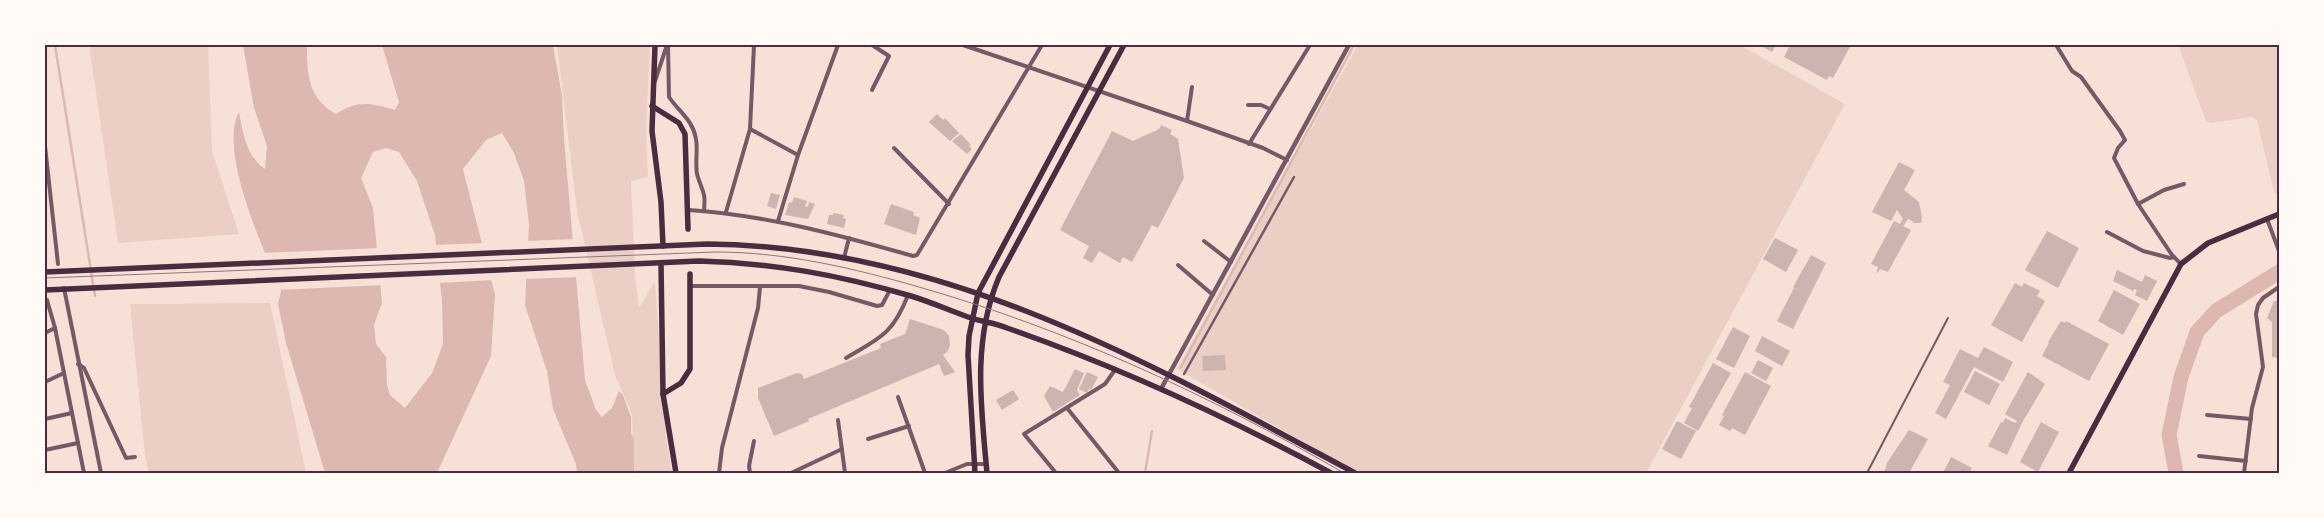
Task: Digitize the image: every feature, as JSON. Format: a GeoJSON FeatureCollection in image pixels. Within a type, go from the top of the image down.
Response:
{"type":"FeatureCollection","features":[{"type":"Feature","properties":{"kind":"main road"},"geometry":{"type":"LineString","coordinates":[[655,45],[652,131],[661,202],[664,246]]}},
{"type":"Feature","properties":{"kind":"main road"},"geometry":{"type":"LineString","coordinates":[[975,473],[968,382],[969,336],[978,293],[1110,45]]}},
{"type":"Feature","properties":{"kind":"main road"},"geometry":{"type":"LineString","coordinates":[[987,473],[980,366],[984,322],[990,297],[1124,45]]}},
{"type":"Feature","properties":{"kind":"main road"},"geometry":{"type":"LineString","coordinates":[[652,106],[679,124],[685,134],[689,210],[688,229]]}},
{"type":"Feature","properties":{"kind":"main road"},"geometry":{"type":"LineString","coordinates":[[2069,473],[2181,264],[2208,243],[2279,214]]}},
{"type":"Feature","properties":{"kind":"main road"},"geometry":{"type":"LineString","coordinates":[[45,272],[656,246],[748,245],[795,250],[844,258],[911,273],[978,293],[1037,314],[1170,374],[1355,473]]}},
{"type":"Feature","properties":{"kind":"main road"},"geometry":{"type":"LineString","coordinates":[[659,263],[663,394],[676,473]]}},
{"type":"Feature","properties":{"kind":"main road"},"geometry":{"type":"LineString","coordinates":[[45,290],[659,263],[747,263],[804,269],[908,295],[984,322],[1006,327],[1161,389],[1250,430],[1331,473]]}},
{"type":"Feature","properties":{"kind":"main road"},"geometry":{"type":"LineString","coordinates":[[663,394],[681,383],[690,369],[690,274]]}},
{"type":"Feature","properties":{"kind":"street"},"geometry":{"type":"LineString","coordinates":[[653,86],[667,45]]}},
{"type":"Feature","properties":{"kind":"street"},"geometry":{"type":"LineString","coordinates":[[667,45],[668,97],[685,114],[693,128],[696,140],[697,172],[706,196],[704,211]]}},
{"type":"Feature","properties":{"kind":"street"},"geometry":{"type":"LineString","coordinates":[[726,212],[750,130],[754,45]]}},
{"type":"Feature","properties":{"kind":"street"},"geometry":{"type":"LineString","coordinates":[[778,221],[798,155],[838,45]]}},
{"type":"Feature","properties":{"kind":"street"},"geometry":{"type":"LineString","coordinates":[[872,45],[889,56],[872,90]]}},
{"type":"Feature","properties":{"kind":"street"},"geometry":{"type":"LineString","coordinates":[[963,45],[1187,121],[1287,160]]}},
{"type":"Feature","properties":{"kind":"street"},"geometry":{"type":"LineString","coordinates":[[689,210],[726,212],[778,221],[913,256],[917,255],[1042,45]]}},
{"type":"Feature","properties":{"kind":"street"},"geometry":{"type":"LineString","coordinates":[[1249,144],[1310,45]]}},
{"type":"Feature","properties":{"kind":"street"},"geometry":{"type":"LineString","coordinates":[[1161,389],[1349,45]]}},
{"type":"Feature","properties":{"kind":"street"},"geometry":{"type":"LineString","coordinates":[[2056,45],[2072,71],[2081,77],[2125,140],[2118,148],[2114,158],[2138,204],[2174,257],[2181,264]]}},
{"type":"Feature","properties":{"kind":"street"},"geometry":{"type":"LineString","coordinates":[[1187,121],[1192,87]]}},
{"type":"Feature","properties":{"kind":"street"},"geometry":{"type":"LineString","coordinates":[[1248,105],[1261,105],[1270,109]]}},
{"type":"Feature","properties":{"kind":"street"},"geometry":{"type":"LineString","coordinates":[[750,130],[798,155]]}},
{"type":"Feature","properties":{"kind":"street"},"geometry":{"type":"LineString","coordinates":[[45,146],[58,264]]}},
{"type":"Feature","properties":{"kind":"street"},"geometry":{"type":"LineString","coordinates":[[894,148],[949,204]]}},
{"type":"Feature","properties":{"kind":"street"},"geometry":{"type":"LineString","coordinates":[[1184,374],[1294,177]]}},
{"type":"Feature","properties":{"kind":"street"},"geometry":{"type":"LineString","coordinates":[[2138,204],[2164,190],[2184,184]]}},
{"type":"Feature","properties":{"kind":"street"},"geometry":{"type":"LineString","coordinates":[[2267,219],[2279,250]]}},
{"type":"Feature","properties":{"kind":"street"},"geometry":{"type":"LineString","coordinates":[[2107,232],[2152,254],[2170,258],[2174,257]]}},
{"type":"Feature","properties":{"kind":"street"},"geometry":{"type":"LineString","coordinates":[[844,258],[848,238]]}},
{"type":"Feature","properties":{"kind":"street"},"geometry":{"type":"LineString","coordinates":[[1204,241],[1231,262]]}},
{"type":"Feature","properties":{"kind":"street"},"geometry":{"type":"LineString","coordinates":[[1178,265],[1213,295]]}},
{"type":"Feature","properties":{"kind":"street"},"geometry":{"type":"LineString","coordinates":[[690,286],[809,287],[877,306],[882,305],[890,290]]}},
{"type":"Feature","properties":{"kind":"street"},"geometry":{"type":"LineString","coordinates":[[719,473],[722,448],[758,308],[760,287]]}},
{"type":"Feature","properties":{"kind":"street"},"geometry":{"type":"LineString","coordinates":[[2244,473],[2251,419],[2263,367],[2256,314],[2258,305],[2263,298],[2279,287]]}},
{"type":"Feature","properties":{"kind":"street"},"geometry":{"type":"LineString","coordinates":[[66,288],[78,364],[101,473]]}},
{"type":"Feature","properties":{"kind":"street"},"geometry":{"type":"LineString","coordinates":[[846,358],[882,338],[891,329],[901,313],[908,295]]}},
{"type":"Feature","properties":{"kind":"street"},"geometry":{"type":"LineString","coordinates":[[47,300],[55,328],[84,473]]}},
{"type":"Feature","properties":{"kind":"street"},"geometry":{"type":"LineString","coordinates":[[45,333],[55,328]]}},
{"type":"Feature","properties":{"kind":"street"},"geometry":{"type":"LineString","coordinates":[[78,364],[84,368],[126,458],[135,457]]}},
{"type":"Feature","properties":{"kind":"street"},"geometry":{"type":"LineString","coordinates":[[1056,473],[1024,434],[1106,384],[1115,370]]}},
{"type":"Feature","properties":{"kind":"street"},"geometry":{"type":"LineString","coordinates":[[45,382],[64,373]]}},
{"type":"Feature","properties":{"kind":"street"},"geometry":{"type":"LineString","coordinates":[[898,397],[925,473]]}},
{"type":"Feature","properties":{"kind":"street"},"geometry":{"type":"LineString","coordinates":[[1067,408],[1118,473]]}},
{"type":"Feature","properties":{"kind":"street"},"geometry":{"type":"LineString","coordinates":[[45,419],[72,413]]}},
{"type":"Feature","properties":{"kind":"street"},"geometry":{"type":"LineString","coordinates":[[2207,415],[2251,419]]}},
{"type":"Feature","properties":{"kind":"street"},"geometry":{"type":"LineString","coordinates":[[838,420],[845,473]]}},
{"type":"Feature","properties":{"kind":"street"},"geometry":{"type":"LineString","coordinates":[[868,440],[909,426]]}},
{"type":"Feature","properties":{"kind":"street"},"geometry":{"type":"LineString","coordinates":[[750,473],[749,466],[754,441]]}},
{"type":"Feature","properties":{"kind":"street"},"geometry":{"type":"LineString","coordinates":[[45,450],[78,443]]}},
{"type":"Feature","properties":{"kind":"street"},"geometry":{"type":"LineString","coordinates":[[791,473],[842,449]]}},
{"type":"Feature","properties":{"kind":"street"},"geometry":{"type":"LineString","coordinates":[[2199,456],[2246,461]]}},
{"type":"Feature","properties":{"kind":"street"},"geometry":{"type":"LineString","coordinates":[[945,473],[974,464],[986,464]]}},
{"type":"Feature","properties":{"kind":"lane"},"geometry":{"type":"LineString","coordinates":[[1867,473],[1948,318]]}},
{"type":"Feature","properties":{"kind":"shaded area"},"geometry":{"type":"Polygon","coordinates":[[[89,45],[208,45],[212,151],[239,234],[118,243],[89,45]]]}},
{"type":"Feature","properties":{"kind":"shaded area"},"geometry":{"type":"Polygon","coordinates":[[[243,45],[307,45],[311,85],[320,101],[336,114],[351,106],[365,104],[395,110],[399,102],[382,45],[553,45],[562,96],[585,380],[596,410],[602,417],[612,408],[619,391],[623,395],[631,417],[631,433],[634,440],[634,473],[577,473],[576,464],[553,409],[547,371],[525,305],[529,224],[524,181],[514,153],[502,133],[486,140],[463,169],[495,295],[491,356],[437,473],[325,473],[286,343],[278,304],[281,291],[246,201],[234,151],[234,129],[239,112],[249,151],[253,158],[265,169],[267,146],[254,108],[243,45]],[[386,148],[373,152],[361,178],[373,208],[382,303],[374,325],[376,344],[386,357],[387,385],[390,395],[405,408],[432,373],[443,344],[442,301],[435,235],[417,181],[399,152],[386,148]]]}},
{"type":"Feature","properties":{"kind":"shaded area"},"geometry":{"type":"Polygon","coordinates":[[[557,45],[650,45],[646,131],[648,177],[631,181],[635,277],[639,308],[655,281],[666,437],[672,473],[634,473],[632,414],[615,375],[577,211],[557,45]]]}},
{"type":"Feature","properties":{"kind":"shaded area"},"geometry":{"type":"Polygon","coordinates":[[[1358,45],[1740,45],[1845,104],[1646,473],[1357,473],[1177,369],[1358,45]]]}},
{"type":"Feature","properties":{"kind":"shaded area"},"geometry":{"type":"Polygon","coordinates":[[[2180,45],[2279,45],[2279,196],[2274,192],[2257,120],[2251,117],[2211,123],[2206,121],[2180,50],[2180,45]]]}},
{"type":"Feature","properties":{"kind":"shaded area"},"geometry":{"type":"Polygon","coordinates":[[[270,303],[306,473],[149,473],[145,456],[130,304],[270,303]]]}},
{"type":"Feature","properties":{"kind":"pier"},"geometry":{"type":"Polygon","coordinates":[[[576,239],[579,277],[524,279],[525,241],[576,239]]]}},
{"type":"Feature","properties":{"kind":"pier"},"geometry":{"type":"Polygon","coordinates":[[[484,243],[494,280],[438,283],[434,245],[484,243]]]}},
{"type":"Feature","properties":{"kind":"pier"},"geometry":{"type":"Polygon","coordinates":[[[380,248],[383,285],[277,290],[263,253],[380,248]]]}},
{"type":"Feature","properties":{"kind":"building"},"geometry":{"type":"Polygon","coordinates":[[[1759,45],[1776,45],[1772,52],[1759,45]]]}},
{"type":"Feature","properties":{"kind":"building"},"geometry":{"type":"Polygon","coordinates":[[[1790,45],[1851,45],[1833,78],[1829,76],[1827,80],[1784,57],[1790,45]]]}},
{"type":"Feature","properties":{"kind":"building"},"geometry":{"type":"Polygon","coordinates":[[[937,114],[943,120],[945,118],[959,133],[950,141],[929,122],[937,114]]]}},
{"type":"Feature","properties":{"kind":"building"},"geometry":{"type":"Polygon","coordinates":[[[1161,125],[1172,130],[1170,134],[1178,139],[1184,178],[1158,228],[1152,225],[1132,262],[1123,257],[1120,263],[1099,251],[1092,263],[1083,258],[1089,246],[1060,230],[1112,131],[1133,141],[1159,129],[1161,125]]]}},
{"type":"Feature","properties":{"kind":"building"},"geometry":{"type":"Polygon","coordinates":[[[961,134],[971,145],[969,146],[972,149],[967,154],[952,141],[961,134]]]}},
{"type":"Feature","properties":{"kind":"building"},"geometry":{"type":"Polygon","coordinates":[[[1899,162],[1915,170],[1904,190],[1919,202],[1921,223],[1915,223],[1908,219],[1903,226],[1911,230],[1888,272],[1880,269],[1876,274],[1878,267],[1871,264],[1894,221],[1900,224],[1903,219],[1897,210],[1891,221],[1872,212],[1899,162]]]}},
{"type":"Feature","properties":{"kind":"building"},"geometry":{"type":"Polygon","coordinates":[[[771,193],[780,195],[776,209],[767,206],[771,193]]]}},
{"type":"Feature","properties":{"kind":"building"},"geometry":{"type":"Polygon","coordinates":[[[794,197],[807,201],[805,206],[808,207],[809,202],[815,204],[808,219],[785,215],[789,202],[792,203],[794,197]]]}},
{"type":"Feature","properties":{"kind":"building"},"geometry":{"type":"Polygon","coordinates":[[[891,204],[914,212],[913,215],[920,218],[916,235],[884,224],[891,204]]]}},
{"type":"Feature","properties":{"kind":"building"},"geometry":{"type":"Polygon","coordinates":[[[834,213],[844,215],[843,218],[846,219],[844,228],[827,224],[829,215],[834,213]]]}},
{"type":"Feature","properties":{"kind":"building"},"geometry":{"type":"Polygon","coordinates":[[[2047,231],[2079,248],[2058,288],[2025,270],[2047,231]]]}},
{"type":"Feature","properties":{"kind":"building"},"geometry":{"type":"Polygon","coordinates":[[[1775,238],[1798,250],[1786,272],[1763,259],[1775,238]]]}},
{"type":"Feature","properties":{"kind":"building"},"geometry":{"type":"Polygon","coordinates":[[[1811,255],[1826,263],[1793,329],[1777,321],[1794,288],[1800,291],[1793,287],[1811,255]]]}},
{"type":"Feature","properties":{"kind":"building"},"geometry":{"type":"Polygon","coordinates":[[[2117,270],[2142,282],[2145,275],[2157,281],[2147,301],[2135,295],[2137,290],[2134,289],[2133,291],[2113,281],[2117,270]]]}},
{"type":"Feature","properties":{"kind":"building"},"geometry":{"type":"Polygon","coordinates":[[[2015,283],[2022,287],[2024,283],[2040,291],[2037,296],[2045,301],[2022,342],[1991,325],[2015,283]]]}},
{"type":"Feature","properties":{"kind":"building"},"geometry":{"type":"Polygon","coordinates":[[[2114,290],[2140,304],[2123,335],[2098,321],[2114,290]]]}},
{"type":"Feature","properties":{"kind":"building"},"geometry":{"type":"Polygon","coordinates":[[[2274,301],[2279,301],[2279,358],[2272,357],[2272,322],[2267,318],[2274,301]]]}},
{"type":"Feature","properties":{"kind":"building"},"geometry":{"type":"Polygon","coordinates":[[[910,319],[944,330],[949,336],[950,345],[948,351],[943,355],[955,372],[944,376],[939,364],[808,419],[809,421],[774,436],[758,398],[758,388],[797,373],[802,374],[804,379],[881,348],[880,344],[905,334],[910,319]]]}},
{"type":"Feature","properties":{"kind":"building"},"geometry":{"type":"Polygon","coordinates":[[[2061,321],[2065,323],[2066,321],[2109,344],[2089,381],[2042,356],[2061,321]]]}},
{"type":"Feature","properties":{"kind":"building"},"geometry":{"type":"Polygon","coordinates":[[[1733,327],[1750,336],[1734,368],[1716,359],[1733,327]]]}},
{"type":"Feature","properties":{"kind":"building"},"geometry":{"type":"Polygon","coordinates":[[[1762,336],[1790,351],[1782,366],[1755,351],[1762,336]]]}},
{"type":"Feature","properties":{"kind":"building"},"geometry":{"type":"Polygon","coordinates":[[[1984,347],[2013,362],[2003,382],[1974,367],[1946,419],[1935,413],[1950,385],[1943,382],[1960,349],[1978,358],[1984,347]]]}},
{"type":"Feature","properties":{"kind":"building"},"geometry":{"type":"Polygon","coordinates":[[[1225,355],[1226,370],[1203,371],[1202,356],[1225,355]]]}},
{"type":"Feature","properties":{"kind":"building"},"geometry":{"type":"Polygon","coordinates":[[[1758,360],[1773,368],[1766,381],[1751,373],[1758,360]]]}},
{"type":"Feature","properties":{"kind":"building"},"geometry":{"type":"Polygon","coordinates":[[[1713,363],[1731,373],[1698,431],[1684,423],[1692,408],[1689,407],[1713,363]]]}},
{"type":"Feature","properties":{"kind":"building"},"geometry":{"type":"Polygon","coordinates":[[[1075,369],[1084,373],[1077,390],[1080,395],[1053,412],[1044,396],[1050,386],[1063,392],[1075,369]]]}},
{"type":"Feature","properties":{"kind":"building"},"geometry":{"type":"Polygon","coordinates":[[[1975,371],[2000,384],[1989,405],[1964,392],[1975,371]]]}},
{"type":"Feature","properties":{"kind":"building"},"geometry":{"type":"Polygon","coordinates":[[[1087,372],[1098,377],[1091,390],[1089,389],[1087,393],[1079,389],[1087,372]]]}},
{"type":"Feature","properties":{"kind":"building"},"geometry":{"type":"Polygon","coordinates":[[[1745,372],[1771,386],[1745,435],[1732,428],[1730,431],[1719,425],[1724,416],[1722,415],[1745,372]]]}},
{"type":"Feature","properties":{"kind":"building"},"geometry":{"type":"Polygon","coordinates":[[[2028,372],[2045,384],[2022,423],[2007,455],[1988,446],[2005,418],[2015,423],[2017,421],[2005,414],[2028,372]]]}},
{"type":"Feature","properties":{"kind":"building"},"geometry":{"type":"Polygon","coordinates":[[[1013,390],[1019,399],[1002,410],[996,400],[1013,390]]]}},
{"type":"Feature","properties":{"kind":"building"},"geometry":{"type":"Polygon","coordinates":[[[1677,421],[1696,431],[1681,459],[1662,449],[1677,421]]]}},
{"type":"Feature","properties":{"kind":"building"},"geometry":{"type":"Polygon","coordinates":[[[2041,422],[2059,432],[2038,472],[2020,462],[2041,422]]]}},
{"type":"Feature","properties":{"kind":"building"},"geometry":{"type":"Polygon","coordinates":[[[1909,430],[1928,439],[1909,473],[1884,473],[1887,463],[1909,430]]]}},
{"type":"Feature","properties":{"kind":"building"},"geometry":{"type":"Polygon","coordinates":[[[1951,457],[1972,468],[1969,473],[1943,473],[1951,457]]]}},
{"type":"Feature","properties":{"kind":"waterway"},"geometry":{"type":"LineString","coordinates":[[55,45],[95,296]]}},
{"type":"Feature","properties":{"kind":"waterway"},"geometry":{"type":"LineString","coordinates":[[1181,367],[1354,45]]}},
{"type":"Feature","properties":{"kind":"waterway"},"geometry":{"type":"LineString","coordinates":[[2176,473],[2169,435],[2181,377],[2197,332],[2216,311],[2279,272]]}},
{"type":"Feature","properties":{"kind":"waterway"},"geometry":{"type":"LineString","coordinates":[[1145,473],[1152,431]]}},
{"type":"Feature","properties":{"kind":"tram line"},"geometry":{"type":"LineString","coordinates":[[45,278],[715,252],[793,258],[818,262],[919,287],[975,304],[1084,344],[1190,391],[1293,444],[1344,473]]}}]}
